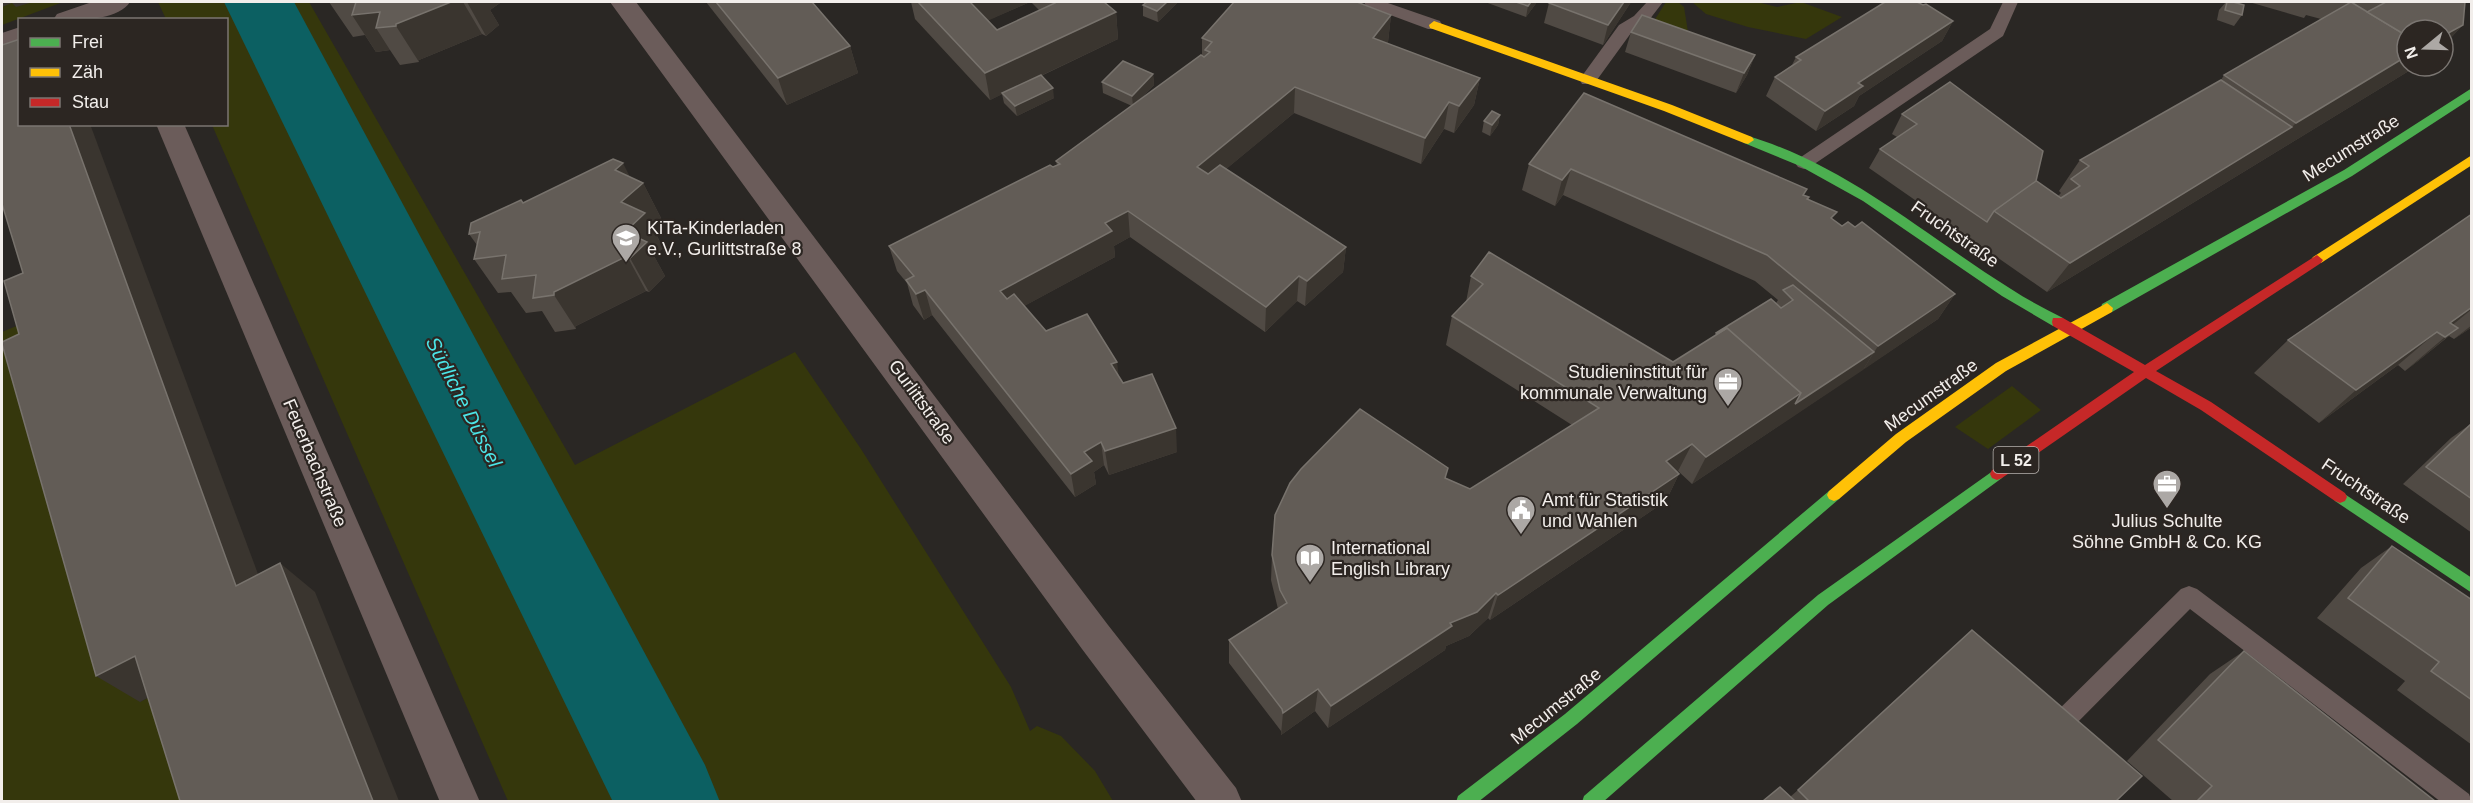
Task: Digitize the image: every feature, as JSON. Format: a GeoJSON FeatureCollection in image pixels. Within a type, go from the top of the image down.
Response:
{"type":"FeatureCollection","features":[{"type":"Feature","properties":{"kind":"main road","name":"Fruchtstraße"},"geometry":{"type":"LineString","coordinates":[[1434,25],[1668,108],[1804,163],[1916,229],[2007,293],[2068,330],[2206,406],[2472,587]]}},
{"type":"Feature","properties":{"kind":"main road","name":"Mecumstraße"},"geometry":{"type":"LineString","coordinates":[[1464,801],[1571,719],[1901,438],[2001,367],[2348,173],[2472,92]]}},
{"type":"Feature","properties":{"kind":"main road","name":"L 52"},"geometry":{"type":"LineString","coordinates":[[1590,801],[1823,600],[1938,515],[2143,373],[2472,159]]}},
{"type":"Feature","properties":{"kind":"street"},"geometry":{"type":"LineString","coordinates":[[72,18],[117,2],[124,18]]}},
{"type":"Feature","properties":{"kind":"street","name":"Gurlittstraße"},"geometry":{"type":"LineString","coordinates":[[623,2],[1095,637],[1222,801]]}},
{"type":"Feature","properties":{"kind":"street"},"geometry":{"type":"LineString","coordinates":[[2,42],[18,37]]}},
{"type":"Feature","properties":{"kind":"street","name":"Feuerbachstraße"},"geometry":{"type":"LineString","coordinates":[[171,126],[460,801]]}},
{"type":"Feature","properties":{"kind":"lane","name":"Fruchtstraße"},"geometry":{"type":"LineString","coordinates":[[1371,2],[1434,25]]}},
{"type":"Feature","properties":{"kind":"lane"},"geometry":{"type":"LineString","coordinates":[[1588,80],[1625,29],[1640,20],[1655,2]]}},
{"type":"Feature","properties":{"kind":"lane"},"geometry":{"type":"LineString","coordinates":[[1804,163],[1997,32],[2010,2]]}},
{"type":"Feature","properties":{"kind":"lane"},"geometry":{"type":"LineString","coordinates":[[2056,728],[2189,596],[2461,801]]}},
{"type":"Feature","properties":{"kind":"shaded area"},"geometry":{"type":"Polygon","coordinates":[[[2,2],[63,2],[18,18],[2,25],[2,2]]]}},
{"type":"Feature","properties":{"kind":"shaded area"},"geometry":{"type":"Polygon","coordinates":[[[158,2],[309,2],[575,465],[795,352],[861,449],[1011,687],[1030,731],[1037,726],[1061,736],[1095,771],[1113,801],[508,801],[212,126],[228,126],[228,18],[166,18],[158,2]]]}},
{"type":"Feature","properties":{"kind":"shaded area"},"geometry":{"type":"Polygon","coordinates":[[[1666,2],[1678,2],[1684,7],[1689,38],[1652,24],[1666,2]]]}},
{"type":"Feature","properties":{"kind":"shaded area"},"geometry":{"type":"Polygon","coordinates":[[[1692,2],[1757,2],[1777,7],[1801,2],[1842,17],[1806,39],[1748,27],[1706,14],[1692,2]]]}},
{"type":"Feature","properties":{"kind":"shaded area"},"geometry":{"type":"Polygon","coordinates":[[[43,315],[140,702],[177,682],[215,801],[2,802],[2,332],[43,315]]]}},
{"type":"Feature","properties":{"kind":"shaded area"},"geometry":{"type":"Polygon","coordinates":[[[2012,386],[2041,410],[1988,449],[1955,427],[2012,386]]]}},
{"type":"Feature","properties":{"kind":"building"},"geometry":{"type":"Polygon","coordinates":[[[356,2],[451,2],[396,24],[396,26],[376,28],[380,12],[352,15],[356,2]]]}},
{"type":"Feature","properties":{"kind":"building"},"geometry":{"type":"Polygon","coordinates":[[[716,2],[812,2],[850,46],[778,78],[716,2]]]}},
{"type":"Feature","properties":{"kind":"building"},"geometry":{"type":"Polygon","coordinates":[[[918,2],[970,2],[997,30],[1054,2],[1104,2],[1116,12],[985,73],[918,2]]]}},
{"type":"Feature","properties":{"kind":"building"},"geometry":{"type":"Polygon","coordinates":[[[1147,2],[1167,2],[1157,11],[1143,5],[1147,2]]]}},
{"type":"Feature","properties":{"kind":"building"},"geometry":{"type":"Polygon","coordinates":[[[1234,2],[1357,2],[1391,15],[1373,38],[1480,78],[1459,106],[1449,102],[1425,138],[1295,87],[1197,167],[1208,174],[1220,165],[1346,247],[1307,281],[1299,276],[1266,307],[1128,211],[1105,223],[1112,231],[1000,291],[1007,299],[1014,294],[1046,331],[1087,314],[1117,362],[1111,364],[1123,383],[1152,374],[1176,428],[1105,451],[1101,442],[1084,452],[1092,461],[1071,474],[925,290],[916,294],[906,280],[914,276],[889,246],[1050,165],[1053,167],[1060,164],[1056,161],[1201,55],[1204,57],[1210,52],[1205,50],[1212,42],[1202,38],[1234,2]]]}},
{"type":"Feature","properties":{"kind":"building"},"geometry":{"type":"Polygon","coordinates":[[[1516,2],[1531,2],[1528,6],[1516,2]]]}},
{"type":"Feature","properties":{"kind":"building"},"geometry":{"type":"Polygon","coordinates":[[[1550,2],[1624,2],[1608,25],[1550,2]]]}},
{"type":"Feature","properties":{"kind":"building"},"geometry":{"type":"Polygon","coordinates":[[[1885,2],[1926,4],[1953,21],[1858,83],[1863,86],[1825,111],[1775,77],[1801,60],[1796,57],[1885,2]]]}},
{"type":"Feature","properties":{"kind":"building"},"geometry":{"type":"Polygon","coordinates":[[[2227,2],[2244,5],[2242,15],[2225,10],[2227,2]]]}},
{"type":"Feature","properties":{"kind":"building"},"geometry":{"type":"Polygon","coordinates":[[[2351,2],[2395,29],[2395,63],[2296,123],[2224,75],[2351,2]]]}},
{"type":"Feature","properties":{"kind":"building"},"geometry":{"type":"Polygon","coordinates":[[[2386,2],[2465,2],[2463,25],[2455,29],[2455,18],[2395,18],[2395,29],[2367,12],[2386,2]]]}},
{"type":"Feature","properties":{"kind":"building"},"geometry":{"type":"Polygon","coordinates":[[[1642,15],[1755,55],[1744,73],[1631,32],[1642,15]]]}},
{"type":"Feature","properties":{"kind":"building"},"geometry":{"type":"Polygon","coordinates":[[[18,40],[18,126],[70,126],[236,586],[280,563],[373,801],[180,801],[135,656],[96,676],[2,344],[19,334],[4,281],[23,273],[2,204],[2,45],[18,40]]]}},
{"type":"Feature","properties":{"kind":"building"},"geometry":{"type":"Polygon","coordinates":[[[1123,61],[1153,74],[1132,96],[1102,82],[1123,61]]]}},
{"type":"Feature","properties":{"kind":"building"},"geometry":{"type":"Polygon","coordinates":[[[1041,75],[1053,88],[1015,106],[1002,93],[1041,75]]]}},
{"type":"Feature","properties":{"kind":"building"},"geometry":{"type":"Polygon","coordinates":[[[2221,80],[2292,127],[2070,263],[1994,211],[2035,180],[2061,198],[2080,186],[2071,179],[2089,166],[2080,160],[2221,80]]]}},
{"type":"Feature","properties":{"kind":"building"},"geometry":{"type":"Polygon","coordinates":[[[1950,82],[2043,151],[2036,181],[1994,211],[1987,222],[1880,149],[1917,124],[1902,114],[1950,82]]]}},
{"type":"Feature","properties":{"kind":"building"},"geometry":{"type":"Polygon","coordinates":[[[1584,93],[1807,189],[1803,195],[1837,212],[1831,218],[1842,226],[1848,222],[1855,227],[1862,222],[1955,294],[1878,346],[1767,255],[1571,169],[1562,180],[1529,164],[1584,93]]]}},
{"type":"Feature","properties":{"kind":"building"},"geometry":{"type":"Polygon","coordinates":[[[1492,111],[1500,115],[1492,125],[1484,121],[1492,111]]]}},
{"type":"Feature","properties":{"kind":"building"},"geometry":{"type":"Polygon","coordinates":[[[613,159],[623,163],[615,170],[643,183],[621,202],[645,213],[625,232],[647,242],[630,258],[627,256],[554,292],[554,295],[533,298],[536,275],[502,279],[506,255],[474,259],[480,232],[469,234],[471,223],[521,200],[523,203],[613,159]]]}},
{"type":"Feature","properties":{"kind":"building"},"geometry":{"type":"Polygon","coordinates":[[[2472,214],[2472,307],[2450,323],[2458,328],[2445,337],[2437,332],[2356,390],[2288,340],[2472,214]]]}},
{"type":"Feature","properties":{"kind":"building"},"geometry":{"type":"Polygon","coordinates":[[[1489,252],[1673,362],[1727,328],[1801,393],[1706,457],[1692,444],[1666,461],[1679,474],[1498,595],[1496,593],[1477,612],[1450,623],[1452,626],[1331,706],[1318,689],[1283,713],[1229,640],[1287,603],[1280,590],[1272,555],[1275,515],[1290,483],[1301,469],[1360,409],[1448,468],[1445,478],[1470,489],[1599,408],[1452,316],[1483,284],[1471,276],[1489,252]]]}},
{"type":"Feature","properties":{"kind":"building"},"geometry":{"type":"Polygon","coordinates":[[[1793,285],[1874,352],[1795,404],[1801,393],[1727,328],[1716,333],[1771,299],[1781,308],[1793,300],[1783,290],[1793,285]]]}},
{"type":"Feature","properties":{"kind":"building"},"geometry":{"type":"Polygon","coordinates":[[[2472,423],[2472,499],[2426,467],[2472,423]]]}},
{"type":"Feature","properties":{"kind":"building"},"geometry":{"type":"Polygon","coordinates":[[[2392,546],[2472,600],[2472,700],[2431,671],[2439,662],[2348,598],[2392,546]]]}},
{"type":"Feature","properties":{"kind":"building"},"geometry":{"type":"Polygon","coordinates":[[[1972,630],[2142,776],[2116,801],[1809,801],[1798,790],[1972,630]]]}},
{"type":"Feature","properties":{"kind":"building"},"geometry":{"type":"Polygon","coordinates":[[[2244,651],[2435,801],[2197,801],[2212,786],[2158,740],[2244,651]]]}},
{"type":"Feature","properties":{"kind":"building"},"geometry":{"type":"Polygon","coordinates":[[[1780,787],[1795,801],[1763,801],[1780,787]]]}},
{"type":"Feature","properties":{"kind":"waterway","name":"Südliche Düssel"},"geometry":{"type":"LineString","coordinates":[[259,2],[668,802]]}},
{"type":"Feature","properties":{"kind":"traffic: fast"},"geometry":{"type":"LineString","coordinates":[[2107,308],[2348,173],[2472,92]]}},
{"type":"Feature","properties":{"kind":"traffic: fast"},"geometry":{"type":"LineString","coordinates":[[1748,140],[1804,163],[1867,198],[2007,293],[2058,322]]}},
{"type":"Feature","properties":{"kind":"traffic: fast"},"geometry":{"type":"LineString","coordinates":[[1590,802],[1823,600],[1997,474]]}},
{"type":"Feature","properties":{"kind":"traffic: fast"},"geometry":{"type":"LineString","coordinates":[[1464,802],[1571,719],[1834,495]]}},
{"type":"Feature","properties":{"kind":"traffic: fast"},"geometry":{"type":"LineString","coordinates":[[2340,497],[2472,587]]}},
{"type":"Feature","properties":{"kind":"traffic: slow"},"geometry":{"type":"LineString","coordinates":[[1434,25],[1668,108],[1748,140]]}},
{"type":"Feature","properties":{"kind":"traffic: slow"},"geometry":{"type":"LineString","coordinates":[[2317,260],[2472,159]]}},
{"type":"Feature","properties":{"kind":"traffic: slow"},"geometry":{"type":"LineString","coordinates":[[1834,495],[1901,438],[2001,367],[2107,308]]}},
{"type":"Feature","properties":{"kind":"traffic: jam"},"geometry":{"type":"LineString","coordinates":[[1997,474],[2143,373],[2317,260]]}},
{"type":"Feature","properties":{"kind":"traffic: jam"},"geometry":{"type":"LineString","coordinates":[[2058,322],[2206,406],[2340,497]]}},
{"type":"Feature","properties":{"kind":"place","name":"KiTa-Kinderladen e.V., Gurlittstraße 8"},"geometry":{"type":"Point","coordinates":[626,264]}},
{"type":"Feature","properties":{"kind":"place","name":"Studieninstitut für kommunale Verwaltung"},"geometry":{"type":"Point","coordinates":[1728,408]}},
{"type":"Feature","properties":{"kind":"place","name":"Julius Schulte Söhne GmbH & Co. KG"},"geometry":{"type":"Point","coordinates":[2167,510]}},
{"type":"Feature","properties":{"kind":"place","name":"Amt für Statistik und Wahlen"},"geometry":{"type":"Point","coordinates":[1521,536]}},
{"type":"Feature","properties":{"kind":"place","name":"International English Library"},"geometry":{"type":"Point","coordinates":[1310,584]}}]}
